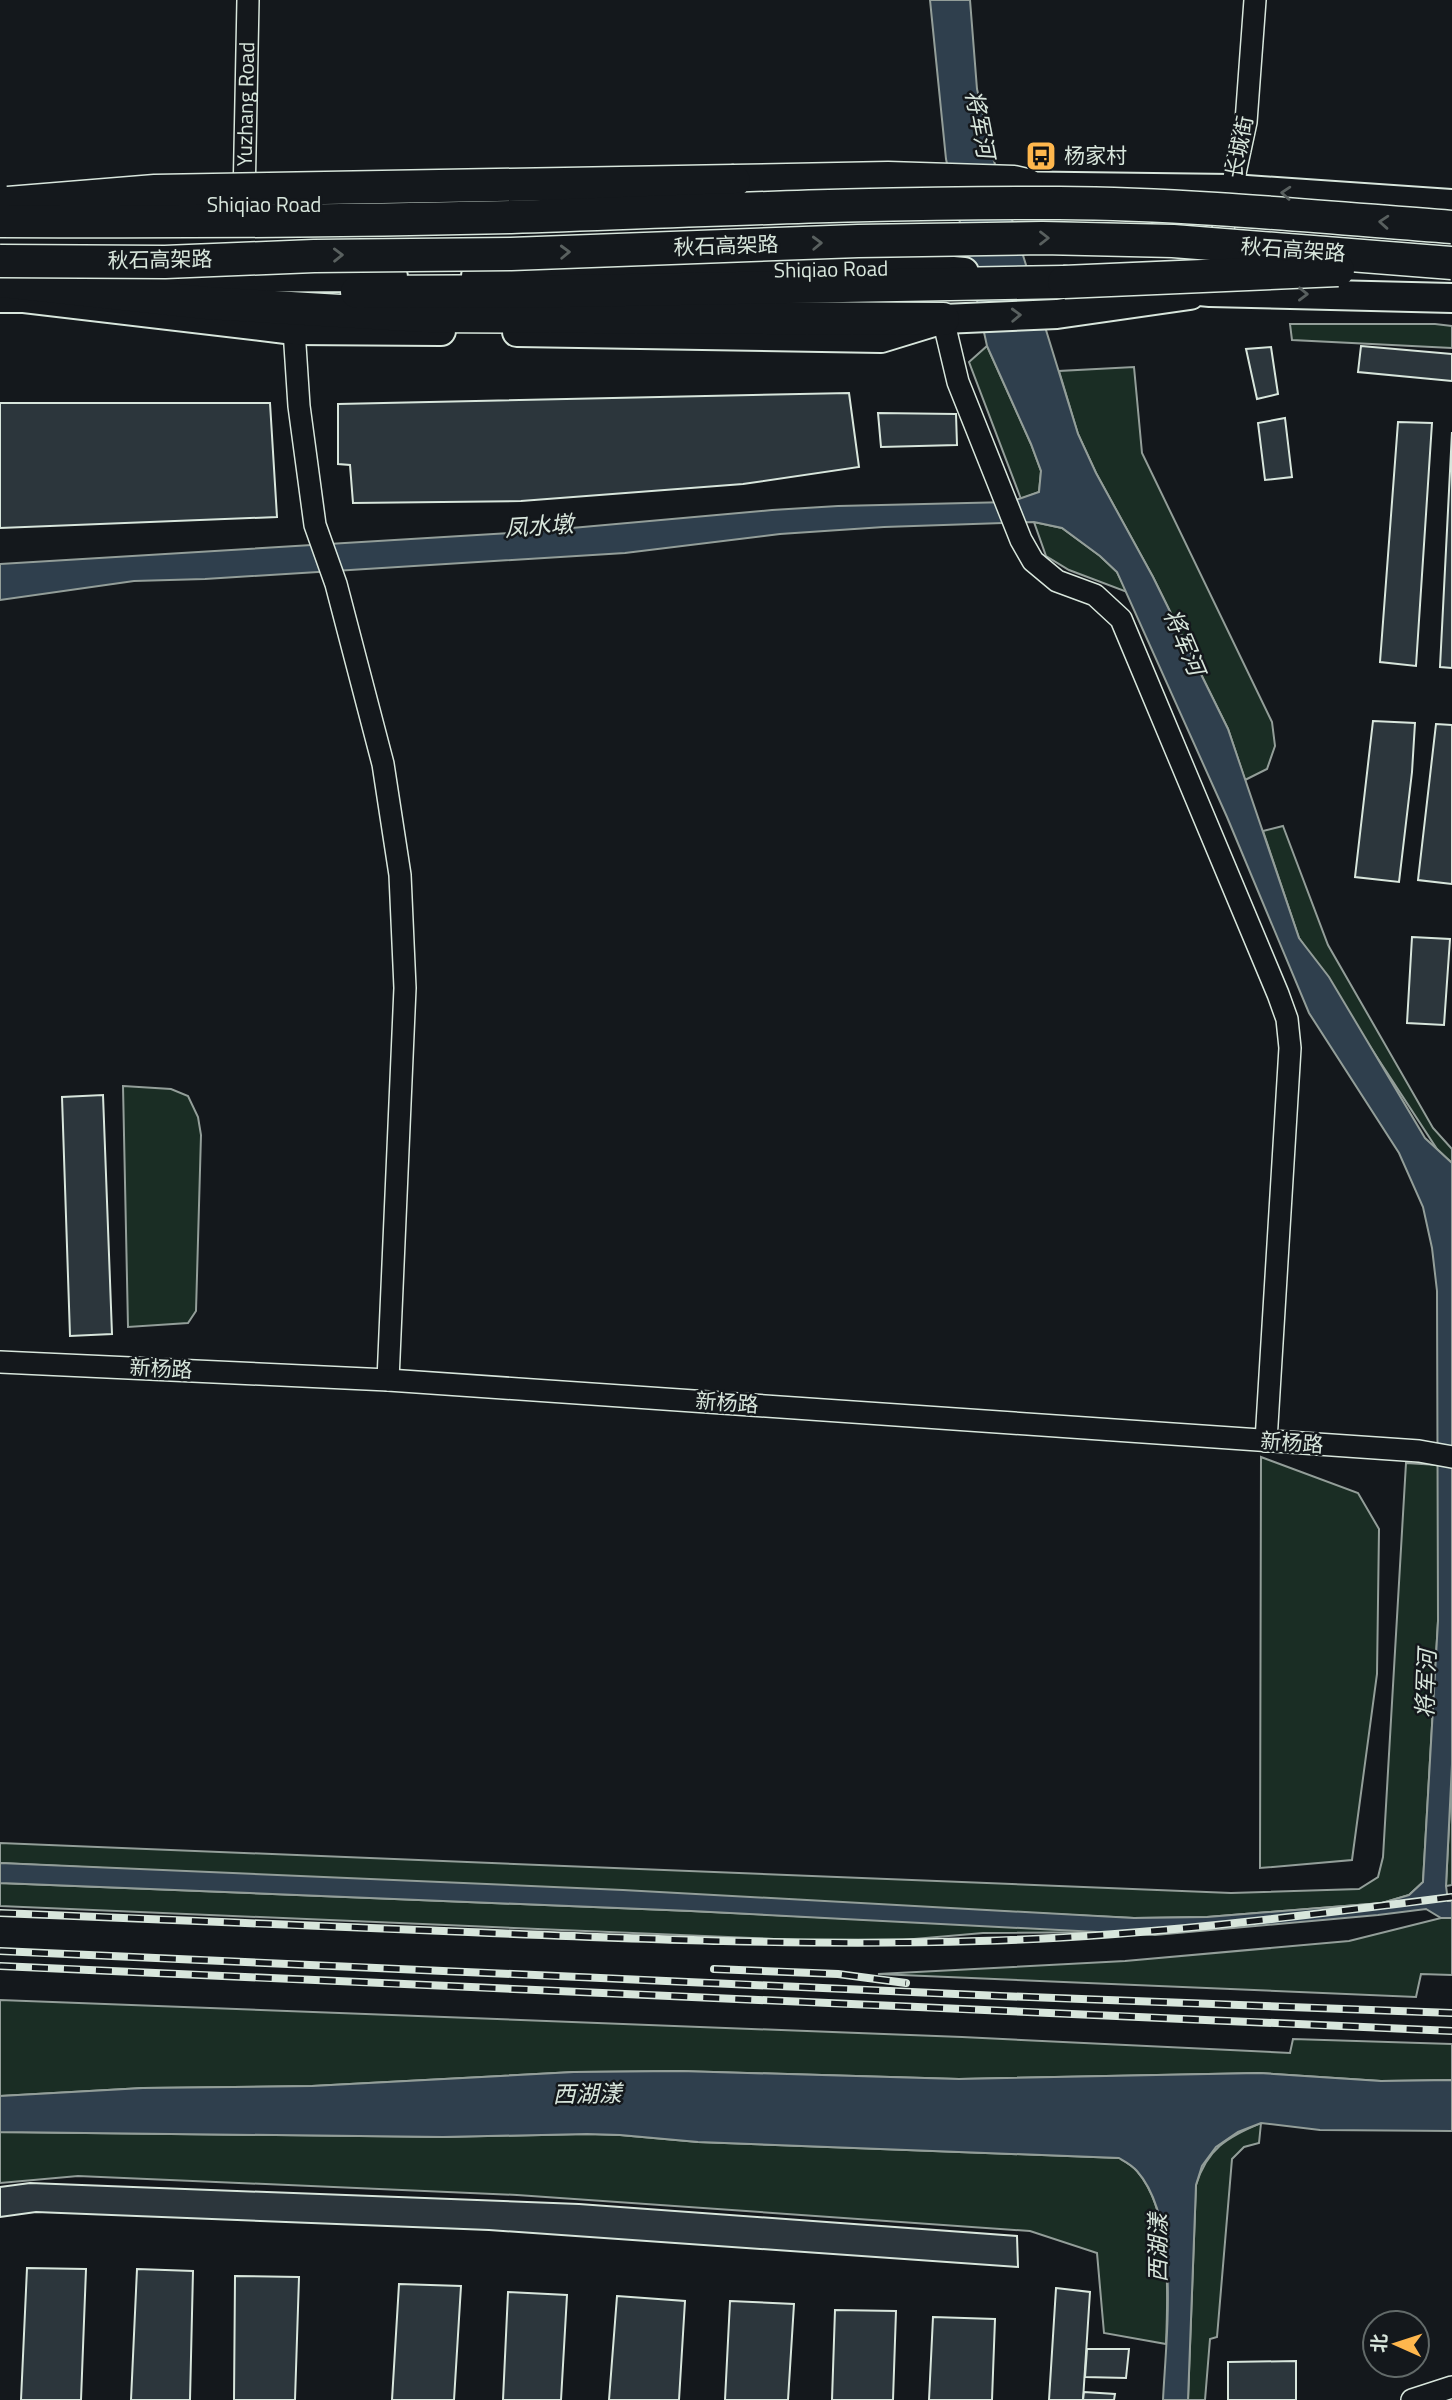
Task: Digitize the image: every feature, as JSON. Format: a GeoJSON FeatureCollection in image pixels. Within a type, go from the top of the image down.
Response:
{"type":"FeatureCollection","features":[{"type":"Feature","properties":{"kind":"highway"},"geometry":{"type":"LineString","coordinates":[[0,203],[155,191],[888,178],[931,184],[1019,184]]}},
{"type":"Feature","properties":{"kind":"highway","name":"秋石高架路"},"geometry":{"type":"LineString","coordinates":[[0,221],[156,222],[492,217],[1059,203],[1182,207],[1452,227]]}},
{"type":"Feature","properties":{"kind":"highway","name":"秋石高架路"},"geometry":{"type":"LineString","coordinates":[[0,261],[165,262],[1042,238],[1173,241],[1452,263]]}},
{"type":"Feature","properties":{"kind":"highway"},"geometry":{"type":"LineString","coordinates":[[163,278],[368,293],[1064,282],[1208,278],[1452,263]]}},
{"type":"Feature","properties":{"kind":"highway"},"geometry":{"type":"LineString","coordinates":[[0,279],[206,303],[423,316],[931,319]]}},
{"type":"Feature","properties":{"kind":"main road","name":"Shiqiao Road"},"geometry":{"type":"LineString","coordinates":[[0,203],[244,206],[931,184]]}},
{"type":"Feature","properties":{"kind":"main road"},"geometry":{"type":"LineString","coordinates":[[1019,184],[1232,190],[1452,204]]}},
{"type":"Feature","properties":{"kind":"main road","name":"Shiqiao Road"},"geometry":{"type":"LineString","coordinates":[[0,279],[463,276],[919,268],[1057,276],[1210,292],[1452,298]]}},
{"type":"Feature","properties":{"kind":"main road"},"geometry":{"type":"LineString","coordinates":[[0,298],[24,298],[294,330],[881,338],[931,319],[1058,314],[1210,292]]}},
{"type":"Feature","properties":{"kind":"street","name":"Yuzhang Road"},"geometry":{"type":"LineString","coordinates":[[244,206],[248,0]]}},
{"type":"Feature","properties":{"kind":"street","name":"长城街"},"geometry":{"type":"LineString","coordinates":[[1210,292],[1246,122],[1255,0]]}},
{"type":"Feature","properties":{"kind":"street"},"geometry":{"type":"LineString","coordinates":[[931,319],[995,479],[1033,561],[1057,581],[1095,595],[1121,619],[1287,1019],[1290,1048],[1266,1441]]}},
{"type":"Feature","properties":{"kind":"street"},"geometry":{"type":"LineString","coordinates":[[294,330],[300,419],[315,525],[330,569],[383,764],[400,875],[405,988],[388,1380]]}},
{"type":"Feature","properties":{"kind":"street","name":"新杨路"},"geometry":{"type":"LineString","coordinates":[[0,1362],[388,1380],[1443,1455]]}},
{"type":"Feature","properties":{"kind":"street"},"geometry":{"type":"LineString","coordinates":[[1412,2400],[1452,2387]]}},
{"type":"Feature","properties":{"kind":"green space"},"geometry":{"type":"Polygon","coordinates":[[[1290,324],[1452,326],[1452,348],[1292,340],[1290,324]]]}},
{"type":"Feature","properties":{"kind":"green space"},"geometry":{"type":"Polygon","coordinates":[[[987,346],[1041,471],[1039,492],[1021,499],[969,362],[987,346]]]}},
{"type":"Feature","properties":{"kind":"green space"},"geometry":{"type":"Polygon","coordinates":[[[1134,367],[1142,453],[1272,722],[1275,746],[1267,769],[1245,780],[1228,729],[1078,434],[1059,371],[1134,367]]]}},
{"type":"Feature","properties":{"kind":"green space"},"geometry":{"type":"Polygon","coordinates":[[[1034,522],[1062,528],[1100,556],[1117,572],[1127,592],[1069,570],[1046,556],[1034,522]]]}},
{"type":"Feature","properties":{"kind":"green space"},"geometry":{"type":"Polygon","coordinates":[[[1283,826],[1328,945],[1433,1128],[1452,1149],[1452,1163],[1437,1149],[1299,938],[1263,831],[1283,826]]]}},
{"type":"Feature","properties":{"kind":"green space"},"geometry":{"type":"Polygon","coordinates":[[[123,1086],[171,1089],[188,1096],[198,1117],[201,1135],[196,1311],[188,1323],[128,1327],[123,1086]]]}},
{"type":"Feature","properties":{"kind":"green space"},"geometry":{"type":"Polygon","coordinates":[[[1261,1457],[1358,1493],[1379,1529],[1377,1674],[1352,1860],[1260,1868],[1261,1457]]]}},
{"type":"Feature","properties":{"kind":"green space"},"geometry":{"type":"Polygon","coordinates":[[[1406,1463],[1438,1465],[1438,1621],[1423,1882],[1409,1895],[1382,1903],[1207,1917],[1134,1918],[0,1863],[0,1843],[1231,1893],[1359,1889],[1378,1877],[1383,1857],[1406,1463]]]}},
{"type":"Feature","properties":{"kind":"green space"},"geometry":{"type":"Polygon","coordinates":[[[1452,1764],[1452,1885],[1446,1886],[1452,1764]]]}},
{"type":"Feature","properties":{"kind":"green space"},"geometry":{"type":"Polygon","coordinates":[[[0,1883],[691,1911],[1124,1932],[983,1933],[868,1943],[0,1906],[0,1883]]]}},
{"type":"Feature","properties":{"kind":"green space"},"geometry":{"type":"Polygon","coordinates":[[[1441,1918],[1452,1918],[1452,1975],[1421,1974],[1416,1997],[878,1974],[1125,1961],[1349,1941],[1441,1918]]]}},
{"type":"Feature","properties":{"kind":"green space"},"geometry":{"type":"Polygon","coordinates":[[[0,2000],[962,2037],[1290,2053],[1293,2039],[1452,2044],[1452,2080],[1381,2081],[1259,2073],[959,2079],[680,2071],[574,2072],[312,2086],[143,2088],[0,2096],[0,2000]]]}},
{"type":"Feature","properties":{"kind":"green space"},"geometry":{"type":"Polygon","coordinates":[[[1261,2123],[1259,2143],[1244,2147],[1232,2159],[1217,2337],[1210,2339],[1205,2400],[1188,2400],[1196,2185],[1212,2153],[1228,2139],[1261,2123]]]}},
{"type":"Feature","properties":{"kind":"green space"},"geometry":{"type":"Polygon","coordinates":[[[0,2132],[443,2137],[587,2134],[698,2142],[1119,2158],[1137,2171],[1157,2208],[1167,2277],[1166,2344],[1104,2333],[1097,2253],[1030,2231],[517,2195],[78,2176],[0,2183],[0,2132]]]}},
{"type":"Feature","properties":{"kind":"water","name":"将军河"},"geometry":{"type":"Polygon","coordinates":[[[930,0],[970,0],[977,89],[994,161],[1078,434],[1228,729],[1299,938],[1329,977],[1425,1138],[1452,1163],[1452,1764],[1446,1886],[1448,1901],[1452,1901],[1452,1918],[1441,1918],[1426,1909],[1155,1935],[691,1911],[0,1883],[0,1863],[623,1890],[1134,1918],[1207,1917],[1382,1903],[1409,1895],[1423,1882],[1438,1621],[1437,1291],[1432,1248],[1423,1207],[1399,1153],[1309,1013],[1227,817],[1117,572],[1100,556],[1062,528],[1034,522],[884,527],[780,534],[625,553],[134,581],[0,600],[0,564],[527,532],[772,510],[1010,502],[1039,492],[1041,471],[987,346],[946,159],[930,0]]]}},
{"type":"Feature","properties":{"kind":"water","name":"西湖漾"},"geometry":{"type":"Polygon","coordinates":[[[680,2071],[959,2079],[1259,2073],[1381,2081],[1452,2080],[1452,2131],[1320,2130],[1261,2123],[1238,2132],[1216,2147],[1202,2166],[1196,2185],[1188,2400],[1163,2400],[1168,2281],[1160,2219],[1151,2193],[1137,2171],[1119,2158],[698,2142],[587,2134],[443,2137],[0,2132],[0,2096],[143,2088],[312,2086],[574,2072],[680,2071]]]}},
{"type":"Feature","properties":{"kind":"building"},"geometry":{"type":"Polygon","coordinates":[[[1361,346],[1452,354],[1452,381],[1358,372],[1361,346]]]}},
{"type":"Feature","properties":{"kind":"building"},"geometry":{"type":"Polygon","coordinates":[[[1271,347],[1278,394],[1257,399],[1246,349],[1271,347]]]}},
{"type":"Feature","properties":{"kind":"building"},"geometry":{"type":"Polygon","coordinates":[[[849,393],[859,467],[743,484],[521,501],[353,503],[350,465],[338,464],[338,404],[849,393]]]}},
{"type":"Feature","properties":{"kind":"building"},"geometry":{"type":"Polygon","coordinates":[[[0,403],[270,403],[277,517],[0,528],[0,403]]]}},
{"type":"Feature","properties":{"kind":"building"},"geometry":{"type":"Polygon","coordinates":[[[878,413],[956,414],[957,445],[881,447],[878,413]]]}},
{"type":"Feature","properties":{"kind":"building"},"geometry":{"type":"Polygon","coordinates":[[[1285,418],[1292,477],[1265,480],[1258,423],[1285,418]]]}},
{"type":"Feature","properties":{"kind":"building"},"geometry":{"type":"Polygon","coordinates":[[[1398,422],[1432,423],[1416,666],[1380,662],[1398,422]]]}},
{"type":"Feature","properties":{"kind":"building"},"geometry":{"type":"Polygon","coordinates":[[[1452,432],[1452,668],[1440,667],[1452,432]]]}},
{"type":"Feature","properties":{"kind":"building"},"geometry":{"type":"Polygon","coordinates":[[[1373,721],[1415,723],[1399,882],[1355,877],[1373,721]]]}},
{"type":"Feature","properties":{"kind":"building"},"geometry":{"type":"Polygon","coordinates":[[[1436,724],[1452,725],[1452,884],[1418,880],[1436,724]]]}},
{"type":"Feature","properties":{"kind":"building"},"geometry":{"type":"Polygon","coordinates":[[[1412,937],[1450,939],[1444,1025],[1407,1023],[1412,937]]]}},
{"type":"Feature","properties":{"kind":"building"},"geometry":{"type":"Polygon","coordinates":[[[103,1095],[112,1334],[70,1336],[62,1097],[103,1095]]]}},
{"type":"Feature","properties":{"kind":"building"},"geometry":{"type":"Polygon","coordinates":[[[30,2183],[579,2204],[1017,2236],[1018,2267],[489,2230],[36,2212],[0,2217],[0,2187],[30,2183]]]}},
{"type":"Feature","properties":{"kind":"building"},"geometry":{"type":"Polygon","coordinates":[[[27,2268],[86,2269],[81,2400],[21,2400],[27,2268]]]}},
{"type":"Feature","properties":{"kind":"building"},"geometry":{"type":"Polygon","coordinates":[[[137,2269],[193,2271],[190,2400],[131,2400],[137,2269]]]}},
{"type":"Feature","properties":{"kind":"building"},"geometry":{"type":"Polygon","coordinates":[[[235,2276],[299,2277],[295,2400],[234,2400],[235,2276]]]}},
{"type":"Feature","properties":{"kind":"building"},"geometry":{"type":"Polygon","coordinates":[[[399,2284],[461,2286],[454,2400],[392,2400],[399,2284]]]}},
{"type":"Feature","properties":{"kind":"building"},"geometry":{"type":"Polygon","coordinates":[[[1056,2288],[1090,2292],[1083,2400],[1049,2400],[1056,2288]]]}},
{"type":"Feature","properties":{"kind":"building"},"geometry":{"type":"Polygon","coordinates":[[[508,2292],[567,2295],[561,2400],[503,2400],[508,2292]]]}},
{"type":"Feature","properties":{"kind":"building"},"geometry":{"type":"Polygon","coordinates":[[[617,2296],[685,2301],[679,2400],[609,2400],[617,2296]]]}},
{"type":"Feature","properties":{"kind":"building"},"geometry":{"type":"Polygon","coordinates":[[[730,2301],[794,2304],[788,2400],[725,2400],[730,2301]]]}},
{"type":"Feature","properties":{"kind":"building"},"geometry":{"type":"Polygon","coordinates":[[[835,2310],[896,2311],[893,2400],[832,2400],[835,2310]]]}},
{"type":"Feature","properties":{"kind":"building"},"geometry":{"type":"Polygon","coordinates":[[[933,2317],[995,2319],[992,2400],[929,2400],[933,2317]]]}},
{"type":"Feature","properties":{"kind":"building"},"geometry":{"type":"Polygon","coordinates":[[[1087,2349],[1129,2349],[1126,2378],[1085,2377],[1087,2349]]]}},
{"type":"Feature","properties":{"kind":"building"},"geometry":{"type":"Polygon","coordinates":[[[1296,2361],[1296,2400],[1228,2400],[1228,2362],[1296,2361]]]}},
{"type":"Feature","properties":{"kind":"building"},"geometry":{"type":"Polygon","coordinates":[[[1084,2392],[1115,2394],[1114,2400],[1083,2400],[1084,2392]]]}},
{"type":"Feature","properties":{"kind":"railway"},"geometry":{"type":"LineString","coordinates":[[0,1913],[659,1939],[915,1942],[1039,1939],[1157,1931],[1452,1897]]}},
{"type":"Feature","properties":{"kind":"railway"},"geometry":{"type":"LineString","coordinates":[[0,1951],[1000,1996],[1452,2013]]}},
{"type":"Feature","properties":{"kind":"railway"},"geometry":{"type":"LineString","coordinates":[[0,1966],[1452,2031]]}},
{"type":"Feature","properties":{"kind":"railway"},"geometry":{"type":"LineString","coordinates":[[714,1969],[838,1974],[906,1983]]}},
{"type":"Feature","properties":{"kind":"place","name":"杨家村"},"geometry":{"type":"Point","coordinates":[1041,156]}},
{"type":"Feature","properties":{"kind":"water label","name":"凤水墩"},"geometry":{"type":"Point","coordinates":[539,526]}}]}
